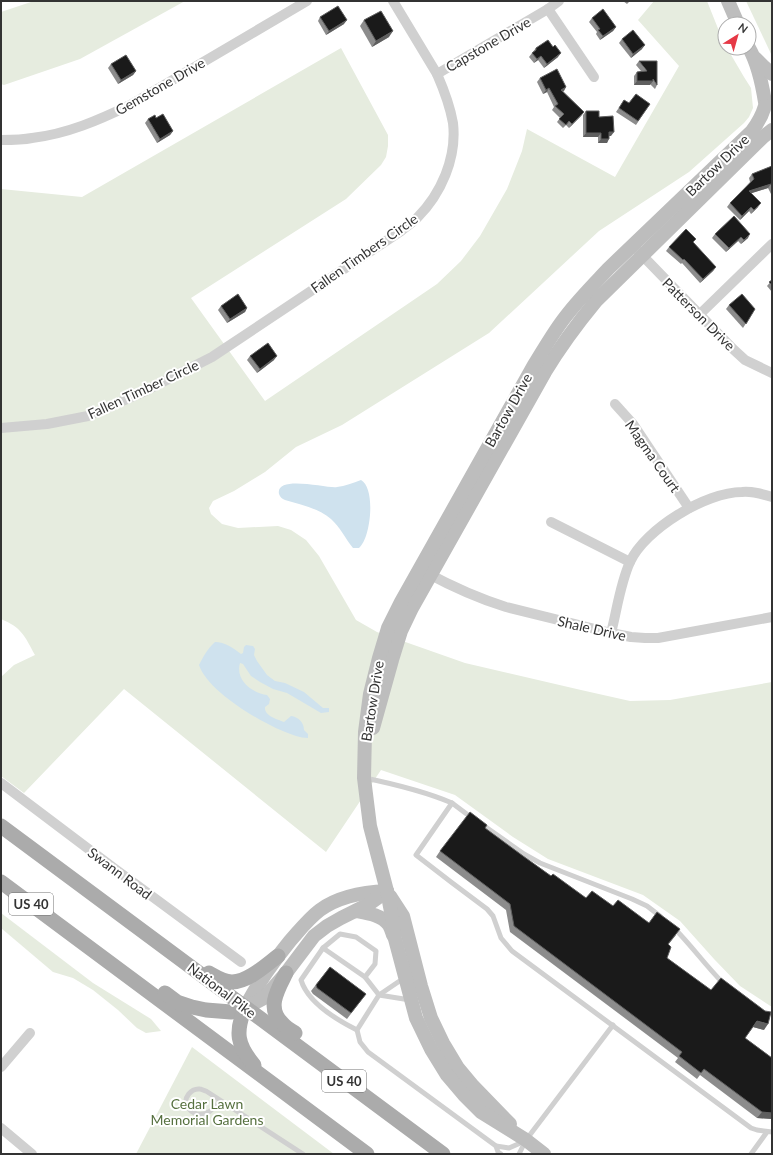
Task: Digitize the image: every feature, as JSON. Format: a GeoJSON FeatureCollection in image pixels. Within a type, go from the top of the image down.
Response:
{"type":"FeatureCollection","features":[{"type":"Feature","properties":{"kind":"main road","name":"National Pike"},"geometry":{"type":"LineString","coordinates":[[1,826],[443,1154]]}},
{"type":"Feature","properties":{"kind":"main road","name":"US 40"},"geometry":{"type":"LineString","coordinates":[[1,882],[367,1154]]}},
{"type":"Feature","properties":{"kind":"main road"},"geometry":{"type":"LineString","coordinates":[[61,926],[73,927],[177,1002],[206,1010],[220,1012],[230,1012],[245,1008]]}},
{"type":"Feature","properties":{"kind":"main road"},"geometry":{"type":"LineString","coordinates":[[180,959],[221,980],[231,982],[241,981],[249,977],[278,956]]}},
{"type":"Feature","properties":{"kind":"main road"},"geometry":{"type":"LineString","coordinates":[[286,973],[275,996],[273,1004],[276,1015],[281,1023],[455,1154]]}},
{"type":"Feature","properties":{"kind":"main road"},"geometry":{"type":"LineString","coordinates":[[245,1008],[240,1019],[238,1033],[242,1047],[247,1057],[268,1081]]}},
{"type":"Feature","properties":{"kind":"street","name":"Gemstone Drive"},"geometry":{"type":"LineString","coordinates":[[1,140],[33,138],[72,130],[104,118],[130,105],[307,1]]}},
{"type":"Feature","properties":{"kind":"street","name":"Fallen Timbers Circle"},"geometry":{"type":"LineString","coordinates":[[212,358],[401,231],[417,218],[431,202],[442,183],[450,163],[453,142],[453,124],[448,103],[437,74],[393,1]]}},
{"type":"Feature","properties":{"kind":"street","name":"Capstone Drive"},"geometry":{"type":"LineString","coordinates":[[437,74],[548,9],[559,1]]}},
{"type":"Feature","properties":{"kind":"street"},"geometry":{"type":"LineString","coordinates":[[728,1],[735,16]]}},
{"type":"Feature","properties":{"kind":"street"},"geometry":{"type":"LineString","coordinates":[[548,9],[594,77]]}},
{"type":"Feature","properties":{"kind":"street"},"geometry":{"type":"LineString","coordinates":[[752,56],[762,88],[766,110],[772,120]]}},
{"type":"Feature","properties":{"kind":"street"},"geometry":{"type":"LineString","coordinates":[[754,56],[772,74]]}},
{"type":"Feature","properties":{"kind":"street","name":"Bartow Drive"},"geometry":{"type":"LineString","coordinates":[[395,939],[387,891],[370,826],[364,778],[372,731],[392,660],[425,572],[534,365],[566,316],[633,245],[752,131],[761,118],[766,94],[772,86]]}},
{"type":"Feature","properties":{"kind":"street","name":"Bartow Drive"},"geometry":{"type":"LineString","coordinates":[[425,572],[560,347],[577,324],[617,279],[772,130]]}},
{"type":"Feature","properties":{"kind":"street"},"geometry":{"type":"LineString","coordinates":[[699,315],[772,244]]}},
{"type":"Feature","properties":{"kind":"street","name":"Patterson Drive"},"geometry":{"type":"LineString","coordinates":[[633,245],[733,349],[745,360],[772,373]]}},
{"type":"Feature","properties":{"kind":"street","name":"Fallen Timber Circle"},"geometry":{"type":"LineString","coordinates":[[1,428],[47,424],[88,416],[141,393],[212,358]]}},
{"type":"Feature","properties":{"kind":"street","name":"Magma Court"},"geometry":{"type":"LineString","coordinates":[[615,404],[633,424],[689,508]]}},
{"type":"Feature","properties":{"kind":"street"},"geometry":{"type":"LineString","coordinates":[[611,633],[623,582],[630,562],[649,536],[689,508],[710,498],[742,492],[772,497]]}},
{"type":"Feature","properties":{"kind":"street"},"geometry":{"type":"LineString","coordinates":[[551,522],[630,562]]}},
{"type":"Feature","properties":{"kind":"street","name":"Shale Drive"},"geometry":{"type":"LineString","coordinates":[[425,572],[470,595],[489,602],[631,637],[658,638],[772,617]]}},
{"type":"Feature","properties":{"kind":"street","name":"Swann Road"},"geometry":{"type":"LineString","coordinates":[[1,784],[241,962]]}},
{"type":"Feature","properties":{"kind":"street"},"geometry":{"type":"LineString","coordinates":[[245,1008],[264,998],[286,973],[314,936],[327,926],[369,904],[387,891]]}},
{"type":"Feature","properties":{"kind":"street"},"geometry":{"type":"LineString","coordinates":[[245,1008],[254,990],[278,956],[303,926],[319,910],[352,896],[370,892],[387,891]]}},
{"type":"Feature","properties":{"kind":"street"},"geometry":{"type":"LineString","coordinates":[[387,891],[404,916],[421,986],[431,1018],[443,1043],[458,1068],[526,1140]]}},
{"type":"Feature","properties":{"kind":"street"},"geometry":{"type":"LineString","coordinates":[[356,911],[371,914],[389,925],[395,939],[416,1018],[431,1049],[447,1075],[481,1112],[526,1140],[544,1154]]}},
{"type":"Feature","properties":{"kind":"street"},"geometry":{"type":"LineString","coordinates":[[1,1067],[30,1033]]}},
{"type":"Feature","properties":{"kind":"street"},"geometry":{"type":"LineString","coordinates":[[1,1128],[32,1154]]}},
{"type":"Feature","properties":{"kind":"lane"},"geometry":{"type":"LineString","coordinates":[[364,778],[390,783],[436,796],[452,803],[524,854],[540,863],[632,899],[647,906],[664,918]]}},
{"type":"Feature","properties":{"kind":"lane"},"geometry":{"type":"LineString","coordinates":[[452,803],[416,855],[487,909],[493,916],[501,938],[512,951],[751,1128],[770,1132]]}},
{"type":"Feature","properties":{"kind":"lane"},"geometry":{"type":"LineString","coordinates":[[668,923],[682,936],[712,972],[728,987]]}},
{"type":"Feature","properties":{"kind":"lane"},"geometry":{"type":"LineString","coordinates":[[357,1030],[323,1010],[304,988],[301,980],[323,948],[340,934],[356,937],[376,951],[375,964],[365,977]]}},
{"type":"Feature","properties":{"kind":"lane"},"geometry":{"type":"LineString","coordinates":[[323,948],[365,977],[379,995],[411,1000]]}},
{"type":"Feature","properties":{"kind":"lane"},"geometry":{"type":"LineString","coordinates":[[405,977],[379,995],[357,1030],[360,1042],[368,1052],[496,1146],[509,1148],[526,1140]]}},
{"type":"Feature","properties":{"kind":"lane"},"geometry":{"type":"LineString","coordinates":[[519,1154],[526,1140],[613,1025]]}},
{"type":"Feature","properties":{"kind":"lane"},"geometry":{"type":"LineString","coordinates":[[220,1101],[214,1109],[207,1114],[193,1112],[187,1108],[186,1102],[187,1096],[195,1089],[206,1091],[303,1154]]}},
{"type":"Feature","properties":{"kind":"lane"},"geometry":{"type":"LineString","coordinates":[[751,1154],[770,1132]]}},
{"type":"Feature","properties":{"kind":"lane"},"geometry":{"type":"LineString","coordinates":[[496,1146],[498,1152],[501,1154]]}},
{"type":"Feature","properties":{"kind":"green space"},"geometry":{"type":"Polygon","coordinates":[[[34,1],[185,1],[80,59],[4,85],[1,84],[1,12],[34,1]]]}},
{"type":"Feature","properties":{"kind":"green space"},"geometry":{"type":"Polygon","coordinates":[[[654,1],[707,1],[717,26],[717,56],[732,56],[751,88],[753,108],[749,117],[744,123],[689,172],[599,231],[489,333],[342,425],[296,447],[265,472],[234,491],[213,501],[209,508],[211,514],[222,524],[238,528],[278,526],[291,530],[306,540],[319,556],[356,620],[377,632],[465,663],[630,701],[670,700],[772,682],[772,1007],[740,986],[680,921],[643,895],[548,859],[513,837],[455,795],[381,770],[326,852],[124,689],[24,793],[1,776],[1,677],[14,665],[35,655],[22,633],[8,622],[1,619],[1,189],[82,197],[341,48],[388,135],[386,157],[381,165],[346,199],[191,298],[265,401],[437,284],[461,261],[480,236],[507,189],[522,151],[527,129],[615,177],[679,66],[638,20],[654,1]]]}},
{"type":"Feature","properties":{"kind":"green space"},"geometry":{"type":"Polygon","coordinates":[[[746,1],[772,1],[772,56],[757,24],[757,16],[753,16],[746,1]]]}},
{"type":"Feature","properties":{"kind":"green space"},"geometry":{"type":"Polygon","coordinates":[[[1,913],[93,983],[151,1019],[161,1031],[146,1033],[137,1028],[118,1010],[93,990],[73,978],[53,972],[1,928],[1,913]]]}},
{"type":"Feature","properties":{"kind":"green space","name":"Cedar Lawn Memorial Gardens"},"geometry":{"type":"Polygon","coordinates":[[[192,1047],[334,1154],[136,1154],[192,1047]]]}},
{"type":"Feature","properties":{"kind":"water"},"geometry":{"type":"Polygon","coordinates":[[[361,480],[366,485],[369,493],[370,513],[366,534],[363,543],[359,548],[353,548],[337,526],[326,515],[309,507],[284,500],[279,494],[280,488],[285,485],[304,484],[337,487],[361,480]]]}},
{"type":"Feature","properties":{"kind":"water"},"geometry":{"type":"Polygon","coordinates":[[[215,642],[226,644],[241,654],[243,653],[246,645],[253,646],[255,649],[254,655],[267,675],[275,681],[285,683],[304,692],[323,708],[329,708],[329,712],[321,713],[287,693],[273,689],[260,682],[251,676],[243,664],[240,663],[240,675],[246,685],[256,692],[267,695],[270,699],[269,704],[265,707],[267,713],[284,722],[291,716],[299,719],[304,727],[304,730],[308,734],[308,738],[284,732],[241,708],[214,687],[205,676],[199,665],[215,642]]]}},
{"type":"Feature","properties":{"kind":"building"},"geometry":{"type":"Polygon","coordinates":[[[338,6],[347,20],[329,31],[320,17],[338,6]]]}},
{"type":"Feature","properties":{"kind":"building"},"geometry":{"type":"Polygon","coordinates":[[[603,9],[616,27],[603,36],[592,18],[603,9]]]}},
{"type":"Feature","properties":{"kind":"building"},"geometry":{"type":"Polygon","coordinates":[[[381,11],[393,31],[376,41],[364,20],[381,11]]]}},
{"type":"Feature","properties":{"kind":"building"},"geometry":{"type":"Polygon","coordinates":[[[633,30],[645,45],[633,54],[622,39],[633,30]]]}},
{"type":"Feature","properties":{"kind":"building"},"geometry":{"type":"Polygon","coordinates":[[[548,40],[553,47],[555,45],[561,53],[547,64],[541,56],[537,59],[532,53],[536,50],[536,48],[548,40]]]}},
{"type":"Feature","properties":{"kind":"building"},"geometry":{"type":"Polygon","coordinates":[[[126,55],[136,71],[121,80],[111,64],[126,55]]]}},
{"type":"Feature","properties":{"kind":"building"},"geometry":{"type":"Polygon","coordinates":[[[639,61],[657,61],[657,85],[653,79],[653,81],[637,81],[637,72],[647,71],[639,61]]]}},
{"type":"Feature","properties":{"kind":"building"},"geometry":{"type":"Polygon","coordinates":[[[557,69],[566,87],[561,90],[584,112],[572,124],[569,121],[566,125],[559,119],[564,114],[555,106],[558,104],[549,88],[546,90],[540,78],[557,69]]]}},
{"type":"Feature","properties":{"kind":"building"},"geometry":{"type":"Polygon","coordinates":[[[636,94],[650,104],[638,121],[619,108],[624,100],[629,103],[636,94]]]}},
{"type":"Feature","properties":{"kind":"building"},"geometry":{"type":"Polygon","coordinates":[[[586,111],[599,111],[599,117],[613,116],[614,132],[609,132],[609,139],[601,139],[601,133],[586,133],[586,111]]]}},
{"type":"Feature","properties":{"kind":"building"},"geometry":{"type":"Polygon","coordinates":[[[163,114],[173,131],[160,139],[148,119],[155,115],[156,118],[163,114]]]}},
{"type":"Feature","properties":{"kind":"building"},"geometry":{"type":"Polygon","coordinates":[[[772,166],[772,187],[771,184],[749,191],[761,203],[754,210],[751,207],[742,216],[730,203],[754,179],[752,174],[772,166]]]}},
{"type":"Feature","properties":{"kind":"building"},"geometry":{"type":"Polygon","coordinates":[[[734,216],[750,234],[744,240],[741,237],[729,248],[715,234],[734,216]]]}},
{"type":"Feature","properties":{"kind":"building"},"geometry":{"type":"Polygon","coordinates":[[[686,229],[696,239],[693,242],[716,267],[703,279],[684,259],[683,260],[669,247],[686,229]]]}},
{"type":"Feature","properties":{"kind":"building"},"geometry":{"type":"Polygon","coordinates":[[[238,294],[247,308],[230,319],[221,306],[238,294]]]}},
{"type":"Feature","properties":{"kind":"building"},"geometry":{"type":"Polygon","coordinates":[[[742,294],[755,309],[746,324],[729,305],[742,294]]]}},
{"type":"Feature","properties":{"kind":"building"},"geometry":{"type":"Polygon","coordinates":[[[268,343],[277,356],[260,369],[250,356],[268,343]]]}},
{"type":"Feature","properties":{"kind":"building"},"geometry":{"type":"Polygon","coordinates":[[[470,812],[487,825],[485,828],[551,876],[553,874],[586,898],[592,891],[613,906],[618,900],[649,923],[657,912],[680,929],[668,944],[671,947],[667,958],[711,990],[721,978],[765,1011],[771,1012],[768,1024],[757,1021],[745,1038],[772,1058],[772,1113],[762,1112],[704,1069],[701,1073],[679,1056],[682,1052],[514,926],[510,904],[440,851],[470,812]]]}},
{"type":"Feature","properties":{"kind":"building"},"geometry":{"type":"Polygon","coordinates":[[[330,967],[366,994],[351,1013],[317,988],[316,985],[330,967]]]}}]}
